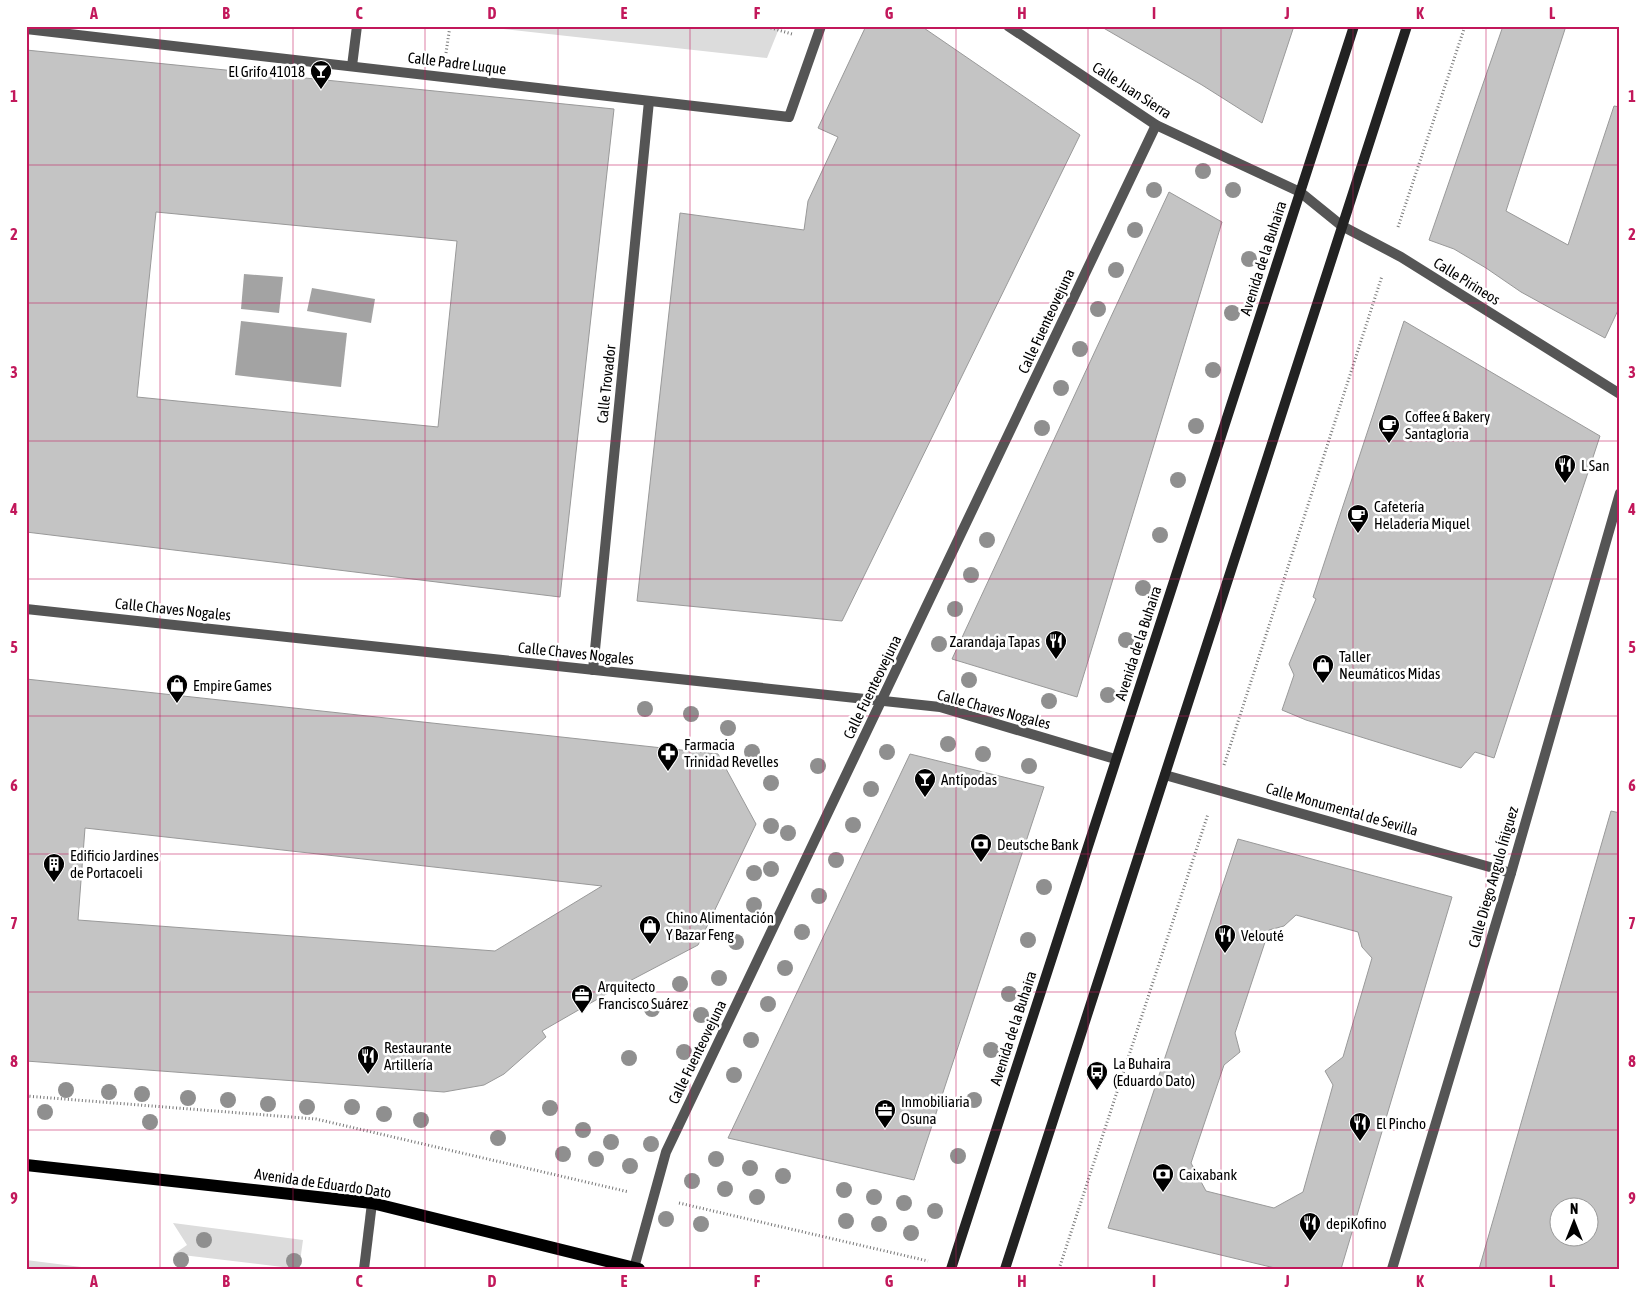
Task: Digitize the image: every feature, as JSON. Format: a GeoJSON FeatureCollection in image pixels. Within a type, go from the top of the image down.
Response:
{"type":"FeatureCollection","features":[{"type":"Feature","properties":{"kind":"main road","name":"Avenida de la Buhaira"},"geometry":{"type":"LineString","coordinates":[[951,1269],[1354,26]]}},
{"type":"Feature","properties":{"kind":"main road"},"geometry":{"type":"LineString","coordinates":[[1005,1269],[1407,26]]}},
{"type":"Feature","properties":{"kind":"main road","name":"Avenida de Eduardo Dato"},"geometry":{"type":"LineString","coordinates":[[26,1165],[372,1203],[637,1268]]}},
{"type":"Feature","properties":{"kind":"street"},"geometry":{"type":"LineString","coordinates":[[352,66],[357,26]]}},
{"type":"Feature","properties":{"kind":"street","name":"Calle Padre Luque"},"geometry":{"type":"LineString","coordinates":[[26,29],[789,117],[821,26]]}},
{"type":"Feature","properties":{"kind":"street","name":"Calle Juan Sierra"},"geometry":{"type":"LineString","coordinates":[[1008,26],[1156,125],[1300,192]]}},
{"type":"Feature","properties":{"kind":"street","name":"Calle Trovador"},"geometry":{"type":"LineString","coordinates":[[593,670],[649,101]]}},
{"type":"Feature","properties":{"kind":"street","name":"Calle Fuenteovejuna"},"geometry":{"type":"LineString","coordinates":[[637,1268],[666,1152],[1156,125]]}},
{"type":"Feature","properties":{"kind":"street","name":"Calle Pirineos"},"geometry":{"type":"LineString","coordinates":[[1300,192],[1342,226],[1401,257],[1620,394]]}},
{"type":"Feature","properties":{"kind":"street","name":"Calle Diego Angulo Íñiguez"},"geometry":{"type":"LineString","coordinates":[[1392,1269],[1511,873],[1620,493]]}},
{"type":"Feature","properties":{"kind":"street","name":"Calle Chaves Nogales"},"geometry":{"type":"LineString","coordinates":[[26,609],[940,708],[1115,759]]}},
{"type":"Feature","properties":{"kind":"street","name":"Calle Monumental de Sevilla"},"geometry":{"type":"LineString","coordinates":[[1165,774],[1511,873]]}},
{"type":"Feature","properties":{"kind":"street"},"geometry":{"type":"LineString","coordinates":[[364,1269],[372,1203]]}},
{"type":"Feature","properties":{"kind":"path"},"geometry":{"type":"LineString","coordinates":[[1397,230],[1465,26]]}},
{"type":"Feature","properties":{"kind":"path"},"geometry":{"type":"LineString","coordinates":[[1222,770],[1383,272]]}},
{"type":"Feature","properties":{"kind":"path"},"geometry":{"type":"LineString","coordinates":[[1059,1269],[1209,811]]}},
{"type":"Feature","properties":{"kind":"path"},"geometry":{"type":"LineString","coordinates":[[26,1096],[316,1119],[633,1192]]}},
{"type":"Feature","properties":{"kind":"path"},"geometry":{"type":"LineString","coordinates":[[674,1202],[926,1260]]}},
{"type":"Feature","properties":{"kind":"shaded area"},"geometry":{"type":"Polygon","coordinates":[[[477,26],[780,26],[767,58],[477,26]]]}},
{"type":"Feature","properties":{"kind":"shaded area"},"geometry":{"type":"Polygon","coordinates":[[[244,274],[283,277],[279,313],[241,309],[244,274]]]}},
{"type":"Feature","properties":{"kind":"shaded area"},"geometry":{"type":"Polygon","coordinates":[[[312,288],[375,299],[371,323],[307,311],[312,288]]]}},
{"type":"Feature","properties":{"kind":"shaded area"},"geometry":{"type":"Polygon","coordinates":[[[241,321],[347,333],[341,387],[235,375],[241,321]]]}},
{"type":"Feature","properties":{"kind":"shaded area"},"geometry":{"type":"Polygon","coordinates":[[[173,1223],[303,1240],[299,1269],[174,1254],[187,1245],[173,1223]]]}},
{"type":"Feature","properties":{"kind":"shaded area"},"geometry":{"type":"Polygon","coordinates":[[[26,1260],[97,1269],[26,1269],[26,1260]]]}},
{"type":"Feature","properties":{"kind":"building"},"geometry":{"type":"Polygon","coordinates":[[[866,26],[921,26],[1080,135],[842,621],[637,601],[680,213],[804,230],[808,201],[838,137],[818,128],[866,26]]]}},
{"type":"Feature","properties":{"kind":"building"},"geometry":{"type":"Polygon","coordinates":[[[1100,26],[1294,26],[1262,123],[1202,85],[1100,26]]]}},
{"type":"Feature","properties":{"kind":"building"},"geometry":{"type":"Polygon","coordinates":[[[1503,26],[1566,26],[1506,211],[1568,245],[1614,106],[1620,107],[1620,306],[1605,338],[1521,292],[1454,249],[1429,240],[1503,26]]]}},
{"type":"Feature","properties":{"kind":"building"},"geometry":{"type":"Polygon","coordinates":[[[26,50],[614,109],[560,597],[26,532],[26,50]],[[156,212],[137,397],[438,427],[457,241],[156,212]]]}},
{"type":"Feature","properties":{"kind":"building"},"geometry":{"type":"Polygon","coordinates":[[[1169,192],[1222,222],[1077,697],[952,659],[1169,192]]]}},
{"type":"Feature","properties":{"kind":"building"},"geometry":{"type":"Polygon","coordinates":[[[1404,321],[1600,436],[1494,758],[1475,752],[1461,768],[1306,720],[1282,710],[1294,675],[1289,664],[1316,599],[1313,597],[1404,321]]]}},
{"type":"Feature","properties":{"kind":"building"},"geometry":{"type":"Polygon","coordinates":[[[26,679],[718,754],[756,824],[698,945],[622,985],[542,1031],[546,1037],[504,1074],[484,1085],[444,1092],[26,1061],[26,679]],[[85,828],[78,920],[495,951],[602,886],[85,828]]]}},
{"type":"Feature","properties":{"kind":"building"},"geometry":{"type":"Polygon","coordinates":[[[910,754],[1044,787],[914,1180],[728,1138],[910,754]]]}},
{"type":"Feature","properties":{"kind":"building"},"geometry":{"type":"Polygon","coordinates":[[[1611,811],[1620,813],[1620,1269],[1479,1269],[1611,811]]]}},
{"type":"Feature","properties":{"kind":"building"},"geometry":{"type":"Polygon","coordinates":[[[1238,839],[1452,897],[1341,1269],[1279,1269],[1108,1228],[1238,839]],[[1296,915],[1284,926],[1269,930],[1235,1033],[1240,1052],[1224,1065],[1191,1163],[1206,1191],[1274,1208],[1303,1192],[1333,1085],[1325,1071],[1343,1057],[1372,958],[1362,947],[1358,932],[1296,915]]]}},
{"type":"Feature","properties":{"kind":"place","name":"El Grifo 41018"},"geometry":{"type":"Point","coordinates":[321,90]}},
{"type":"Feature","properties":{"kind":"place","name":"Coffee & Bakery Santagloria"},"geometry":{"type":"Point","coordinates":[1389,444]}},
{"type":"Feature","properties":{"kind":"place","name":"L San"},"geometry":{"type":"Point","coordinates":[1565,484]}},
{"type":"Feature","properties":{"kind":"place","name":"Cafetería Heladería Miquel"},"geometry":{"type":"Point","coordinates":[1358,534]}},
{"type":"Feature","properties":{"kind":"place","name":"Zarandaja Tapas"},"geometry":{"type":"Point","coordinates":[1056,660]}},
{"type":"Feature","properties":{"kind":"place","name":"Taller Neumáticos Midas"},"geometry":{"type":"Point","coordinates":[1323,684]}},
{"type":"Feature","properties":{"kind":"place","name":"Empire Games"},"geometry":{"type":"Point","coordinates":[177,704]}},
{"type":"Feature","properties":{"kind":"place","name":"Farmacia Trinidad Revelles"},"geometry":{"type":"Point","coordinates":[668,772]}},
{"type":"Feature","properties":{"kind":"place","name":"Antípodas"},"geometry":{"type":"Point","coordinates":[925,798]}},
{"type":"Feature","properties":{"kind":"place","name":"Deutsche Bank"},"geometry":{"type":"Point","coordinates":[981,863]}},
{"type":"Feature","properties":{"kind":"place","name":"Edificio Jardines de Portacoeli"},"geometry":{"type":"Point","coordinates":[54,883]}},
{"type":"Feature","properties":{"kind":"place","name":"Chino Alimentación Y Bazar Feng"},"geometry":{"type":"Point","coordinates":[650,945]}},
{"type":"Feature","properties":{"kind":"place","name":"Velouté"},"geometry":{"type":"Point","coordinates":[1225,954]}},
{"type":"Feature","properties":{"kind":"place","name":"Arquitecto Francisco Suárez"},"geometry":{"type":"Point","coordinates":[582,1014]}},
{"type":"Feature","properties":{"kind":"place","name":"Restaurante Artillería"},"geometry":{"type":"Point","coordinates":[368,1075]}},
{"type":"Feature","properties":{"kind":"place","name":"La Buhaira (Eduardo Dato)"},"geometry":{"type":"Point","coordinates":[1097,1091]}},
{"type":"Feature","properties":{"kind":"place","name":"Inmobiliaria Osuna"},"geometry":{"type":"Point","coordinates":[885,1129]}},
{"type":"Feature","properties":{"kind":"place","name":"El Pincho"},"geometry":{"type":"Point","coordinates":[1360,1142]}},
{"type":"Feature","properties":{"kind":"place","name":"Caixabank"},"geometry":{"type":"Point","coordinates":[1163,1193]}},
{"type":"Feature","properties":{"kind":"place","name":"depiKofino"},"geometry":{"type":"Point","coordinates":[1310,1242]}}]}
